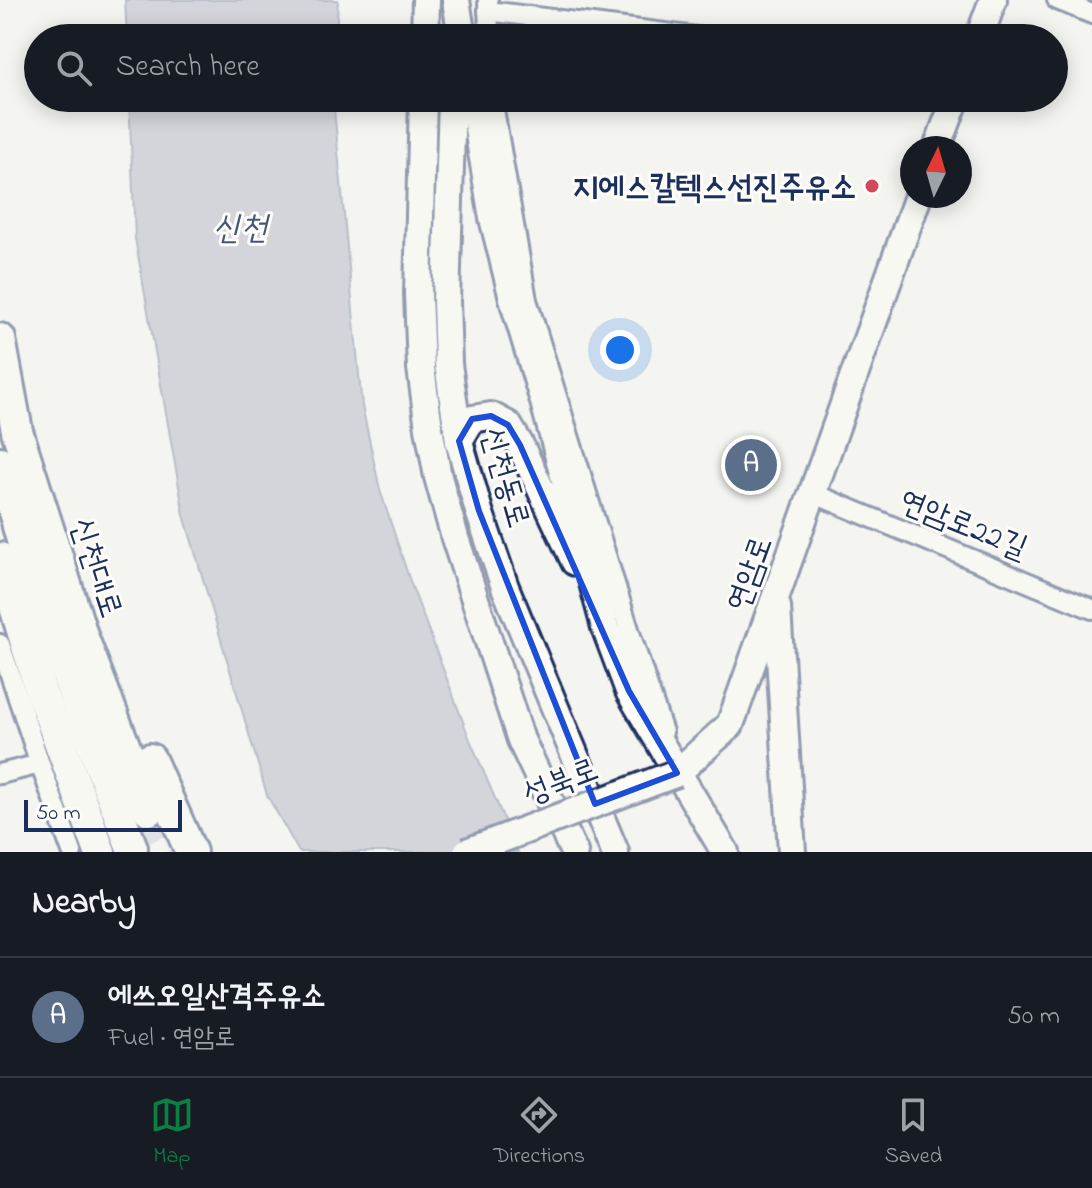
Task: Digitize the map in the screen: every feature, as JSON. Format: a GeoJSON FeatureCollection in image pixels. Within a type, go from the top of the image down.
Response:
{"type":"FeatureCollection","features":[{"type":"Feature","properties":{"kind":"highway","name":"신천대로"},"geometry":{"type":"LineString","coordinates":[[0,339],[17,431],[83,638],[162,814],[191,852]]}},
{"type":"Feature","properties":{"kind":"highway","name":"신천대로"},"geometry":{"type":"LineString","coordinates":[[0,462],[29,565],[82,718],[112,848]]}},
{"type":"Feature","properties":{"kind":"highway"},"geometry":{"type":"LineString","coordinates":[[0,558],[41,692],[112,848],[173,841],[162,814]]}},
{"type":"Feature","properties":{"kind":"main road"},"geometry":{"type":"LineString","coordinates":[[425,24],[426,0]]}},
{"type":"Feature","properties":{"kind":"main road"},"geometry":{"type":"LineString","coordinates":[[455,24],[456,0]]}},
{"type":"Feature","properties":{"kind":"main road"},"geometry":{"type":"LineString","coordinates":[[456,0],[460,24]]}},
{"type":"Feature","properties":{"kind":"main road"},"geometry":{"type":"LineString","coordinates":[[984,24],[993,0]]}},
{"type":"Feature","properties":{"kind":"main road","name":"신천동로"},"geometry":{"type":"LineString","coordinates":[[423,112],[418,294],[421,368],[438,477],[521,740],[574,852]]}},
{"type":"Feature","properties":{"kind":"main road","name":"신천동로"},"geometry":{"type":"LineString","coordinates":[[452,112],[446,302],[448,364],[459,441],[505,587],[615,852]]}},
{"type":"Feature","properties":{"kind":"main road"},"geometry":{"type":"LineString","coordinates":[[476,112],[497,232],[605,627]]}},
{"type":"Feature","properties":{"kind":"main road"},"geometry":{"type":"LineString","coordinates":[[942,136],[951,112]]}},
{"type":"Feature","properties":{"kind":"main road","name":"연암로"},"geometry":{"type":"LineString","coordinates":[[677,773],[730,725],[914,208]]}},
{"type":"Feature","properties":{"kind":"main road"},"geometry":{"type":"LineString","coordinates":[[459,441],[472,419],[491,416],[508,425],[605,627],[629,691],[725,852]]}},
{"type":"Feature","properties":{"kind":"main road"},"geometry":{"type":"LineString","coordinates":[[776,595],[792,852]]}},
{"type":"Feature","properties":{"kind":"main road","name":"성북로"},"geometry":{"type":"LineString","coordinates":[[467,852],[677,773]]}},
{"type":"Feature","properties":{"kind":"street"},"geometry":{"type":"LineString","coordinates":[[1057,0],[1092,14]]}},
{"type":"Feature","properties":{"kind":"street"},"geometry":{"type":"LineString","coordinates":[[488,6],[610,24]]}},
{"type":"Feature","properties":{"kind":"street"},"geometry":{"type":"LineString","coordinates":[[494,112],[527,300],[677,773]]}},
{"type":"Feature","properties":{"kind":"street","name":"연암로22길"},"geometry":{"type":"LineString","coordinates":[[812,493],[1092,609]]}},
{"type":"Feature","properties":{"kind":"street"},"geometry":{"type":"LineString","coordinates":[[0,644],[40,764],[112,848]]}},
{"type":"Feature","properties":{"kind":"street"},"geometry":{"type":"LineString","coordinates":[[0,774],[40,764]]}},
{"type":"Feature","properties":{"kind":"highlighted area"},"geometry":{"type":"Polygon","coordinates":[[[491,416],[508,425],[520,445],[629,691],[677,773],[595,804],[479,511],[459,441],[472,419],[491,416]]]}},
{"type":"Feature","properties":{"kind":"water"},"geometry":{"type":"Polygon","coordinates":[[[125,0],[338,0],[337,24],[126,24],[125,0]]]}},
{"type":"Feature","properties":{"kind":"water","name":"신천"},"geometry":{"type":"Polygon","coordinates":[[[130,112],[334,112],[362,406],[380,490],[411,584],[470,740],[518,852],[299,852],[267,795],[184,515],[135,238],[130,112]]]}},
{"type":"Feature","properties":{"kind":"tunnel"},"geometry":{"type":"LineString","coordinates":[[149,810],[169,852]]}},
{"type":"Feature","properties":{"kind":"place","name":"지에스칼텍스선진주유소"},"geometry":{"type":"Point","coordinates":[872,186]}},
{"type":"Feature","properties":{"kind":"place","name":"에쓰오일산격주유소"},"geometry":{"type":"Point","coordinates":[751,465]}}]}
